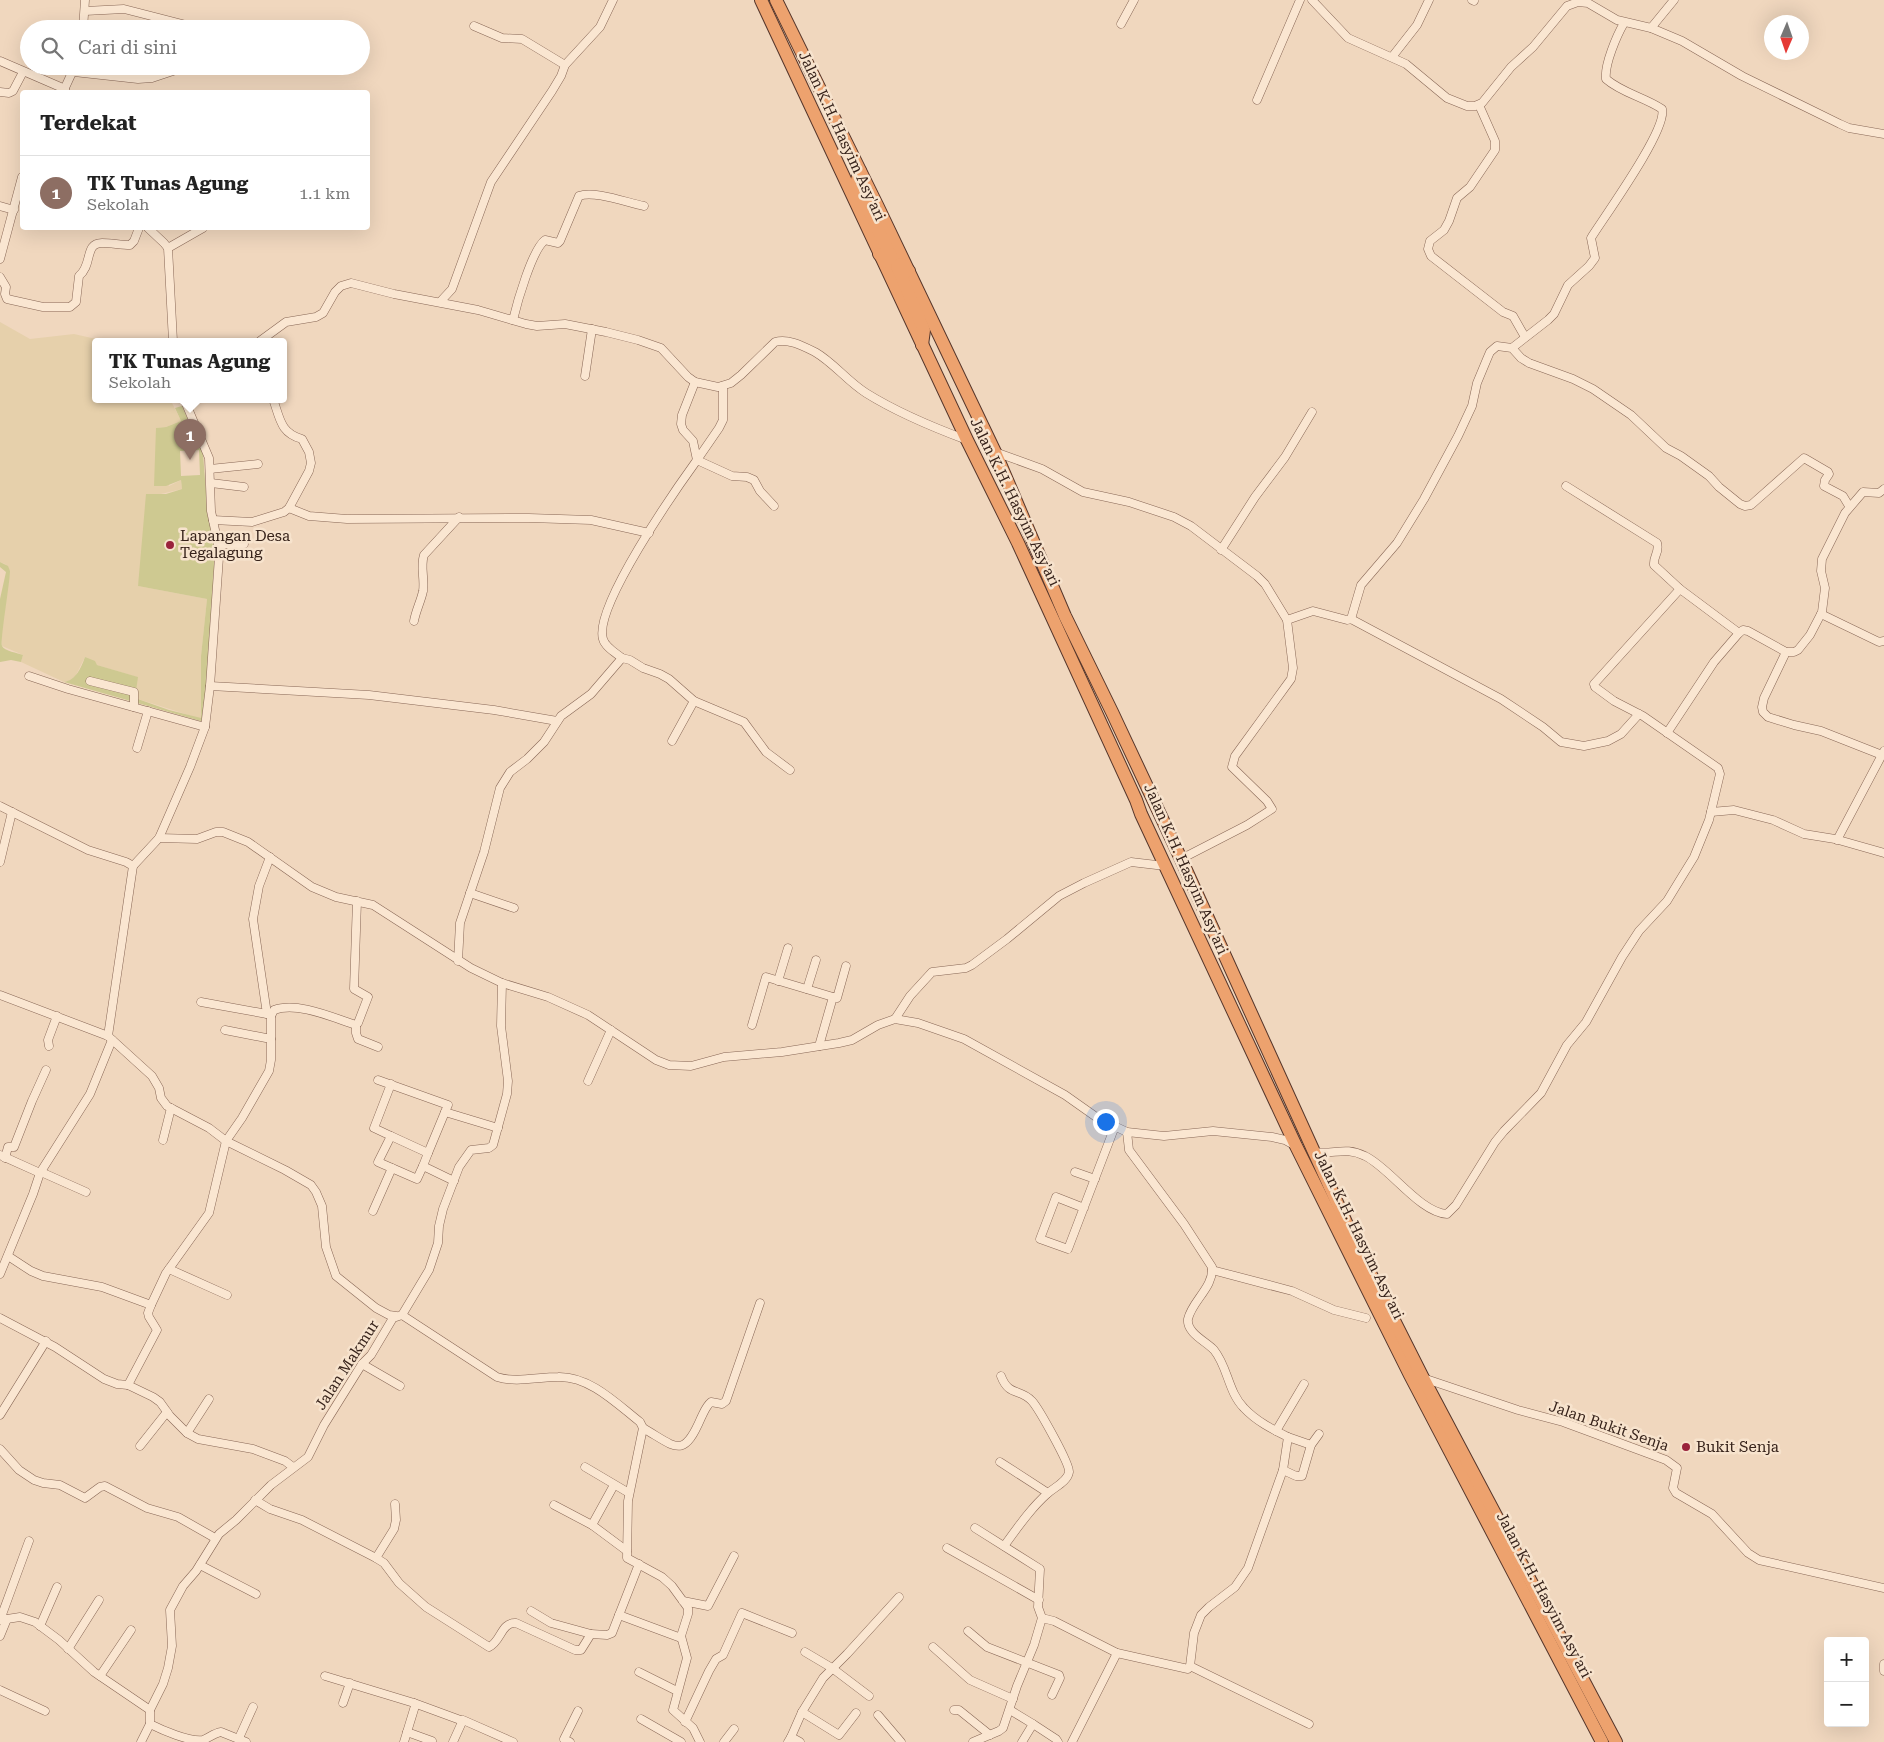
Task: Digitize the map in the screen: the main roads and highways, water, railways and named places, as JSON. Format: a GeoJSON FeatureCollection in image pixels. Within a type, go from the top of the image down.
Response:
{"type":"FeatureCollection","features":[{"type":"Feature","properties":{"kind":"highway","name":"Jalan K.H. Hasyim Asy'ari"},"geometry":{"type":"LineString","coordinates":[[761,0],[967,440],[1018,543],[1141,814],[1296,1146],[1410,1375],[1602,1742]]}},
{"type":"Feature","properties":{"kind":"highway","name":"Jalan K.H. Hasyim Asy'ari"},"geometry":{"type":"LineString","coordinates":[[776,0],[909,271],[995,452],[1065,616],[1181,859],[1360,1251],[1423,1378],[1616,1742]]}},
{"type":"Feature","properties":{"kind":"highway"},"geometry":{"type":"LineString","coordinates":[[860,170],[857,186],[892,258],[891,262],[886,262],[879,254]]}},
{"type":"Feature","properties":{"kind":"highway"},"geometry":{"type":"LineString","coordinates":[[909,271],[901,264],[897,266],[924,330],[922,344]]}},
{"type":"Feature","properties":{"kind":"highway"},"geometry":{"type":"LineString","coordinates":[[1187,872],[1184,887],[1217,961],[1213,963],[1208,957]]}},
{"type":"Feature","properties":{"kind":"highway"},"geometry":{"type":"LineString","coordinates":[[1231,969],[1225,966],[1222,970],[1250,1028],[1252,1034],[1249,1045]]}},
{"type":"Feature","properties":{"kind":"place","name":"TK Tunas Agung"},"geometry":{"type":"Point","coordinates":[190,460]}},
{"type":"Feature","properties":{"kind":"place","name":"Lapangan Desa Tegalagung"},"geometry":{"type":"Point","coordinates":[170,545]}},
{"type":"Feature","properties":{"kind":"place","name":"Bukit Senja"},"geometry":{"type":"Point","coordinates":[1686,1447]}}]}
